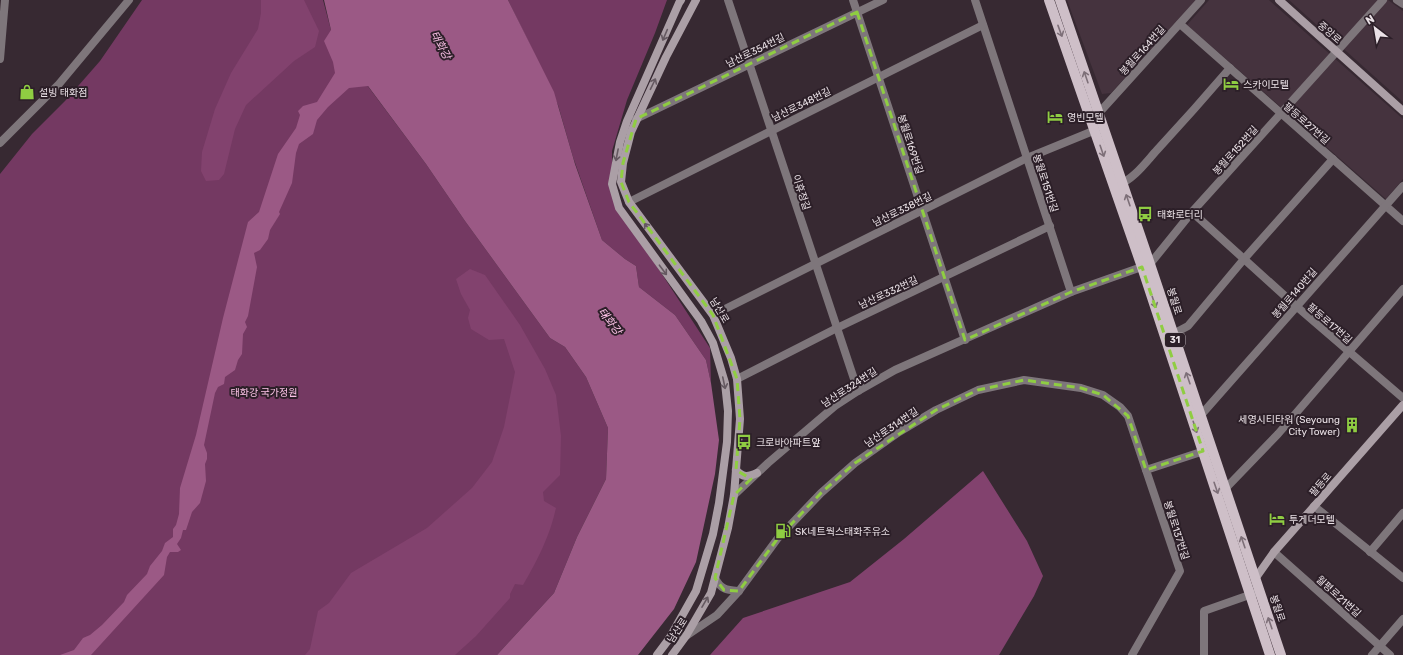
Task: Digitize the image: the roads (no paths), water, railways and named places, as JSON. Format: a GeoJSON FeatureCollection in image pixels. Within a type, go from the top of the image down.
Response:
{"type":"FeatureCollection","features":[{"type":"Feature","properties":{"kind":"main road","name":"남산로"},"geometry":{"type":"LineString","coordinates":[[672,655],[686,636],[711,592],[728,528],[734,495],[740,419],[737,379],[731,358],[713,315],[629,202],[621,182],[623,163],[636,119],[696,0]]}},
{"type":"Feature","properties":{"kind":"main road"},"geometry":{"type":"LineString","coordinates":[[1049,0],[1071,62],[1099,129],[1146,265],[1254,593],[1270,655]]}},
{"type":"Feature","properties":{"kind":"main road"},"geometry":{"type":"LineString","coordinates":[[1060,0],[1098,114],[1099,129]]}},
{"type":"Feature","properties":{"kind":"main road","name":"중앙로"},"geometry":{"type":"LineString","coordinates":[[1279,0],[1403,111]]}},
{"type":"Feature","properties":{"kind":"main road","name":"남산로"},"geometry":{"type":"LineString","coordinates":[[657,655],[669,639],[696,591],[713,534],[719,503],[727,442],[728,411],[726,390],[713,343],[701,321],[619,208],[612,184],[620,142],[627,121],[680,1]]}},
{"type":"Feature","properties":{"kind":"main road","name":"봉월로"},"geometry":{"type":"LineString","coordinates":[[1146,265],[1173,334],[1201,415],[1208,450],[1225,489],[1255,579],[1254,593],[1281,655]]}},
{"type":"Feature","properties":{"kind":"main road","name":"팔등로"},"geometry":{"type":"LineString","coordinates":[[1255,579],[1274,552],[1403,405]]}},
{"type":"Feature","properties":{"kind":"main road"},"geometry":{"type":"LineString","coordinates":[[736,470],[744,476],[757,473]]}},
{"type":"Feature","properties":{"kind":"street"},"geometry":{"type":"LineString","coordinates":[[0,59],[5,0]]}},
{"type":"Feature","properties":{"kind":"street"},"geometry":{"type":"LineString","coordinates":[[0,144],[59,84],[129,0]]}},
{"type":"Feature","properties":{"kind":"street","name":"이휴정길"},"geometry":{"type":"LineString","coordinates":[[728,0],[858,391]]}},
{"type":"Feature","properties":{"kind":"street","name":"봉월로169번길"},"geometry":{"type":"LineString","coordinates":[[853,0],[944,276],[969,338]]}},
{"type":"Feature","properties":{"kind":"street","name":"남산로354번길"},"geometry":{"type":"LineString","coordinates":[[636,119],[883,0]]}},
{"type":"Feature","properties":{"kind":"street","name":"봉월로151번길"},"geometry":{"type":"LineString","coordinates":[[975,0],[1072,292]]}},
{"type":"Feature","properties":{"kind":"street","name":"봉월로164번길"},"geometry":{"type":"LineString","coordinates":[[1098,114],[1201,0]]}},
{"type":"Feature","properties":{"kind":"street","name":"봉월로152번길"},"geometry":{"type":"LineString","coordinates":[[1146,265],[1383,0]]}},
{"type":"Feature","properties":{"kind":"street"},"geometry":{"type":"LineString","coordinates":[[1397,0],[1403,4]]}},
{"type":"Feature","properties":{"kind":"street","name":"팔등로27번길"},"geometry":{"type":"LineString","coordinates":[[1180,24],[1403,221]]}},
{"type":"Feature","properties":{"kind":"street","name":"남산로348번길"},"geometry":{"type":"LineString","coordinates":[[629,202],[983,25]]}},
{"type":"Feature","properties":{"kind":"street"},"geometry":{"type":"LineString","coordinates":[[1118,185],[1130,179],[1139,170],[1230,68]]}},
{"type":"Feature","properties":{"kind":"street","name":"남산로338번길"},"geometry":{"type":"LineString","coordinates":[[713,315],[1027,158],[1099,129]]}},
{"type":"Feature","properties":{"kind":"street"},"geometry":{"type":"LineString","coordinates":[[1173,334],[1188,326],[1244,259],[1333,158]]}},
{"type":"Feature","properties":{"kind":"street","name":"봉월로140번길"},"geometry":{"type":"LineString","coordinates":[[1201,415],[1403,186]]}},
{"type":"Feature","properties":{"kind":"street","name":"팔등로17번길"},"geometry":{"type":"LineString","coordinates":[[1192,212],[1296,306],[1403,398]]}},
{"type":"Feature","properties":{"kind":"street","name":"남산로332번길"},"geometry":{"type":"LineString","coordinates":[[737,379],[837,328],[1050,226]]}},
{"type":"Feature","properties":{"kind":"street"},"geometry":{"type":"LineString","coordinates":[[1072,292],[1146,265]]}},
{"type":"Feature","properties":{"kind":"street"},"geometry":{"type":"LineString","coordinates":[[1225,489],[1278,434],[1403,289]]}},
{"type":"Feature","properties":{"kind":"street","name":"남산로324번길"},"geometry":{"type":"LineString","coordinates":[[734,495],[757,473],[835,406],[858,391],[895,370],[1072,292]]}},
{"type":"Feature","properties":{"kind":"street","name":"남산로314번길"},"geometry":{"type":"LineString","coordinates":[[669,639],[686,636],[717,616],[739,591],[778,538],[820,493],[856,463],[899,432],[936,410],[978,390],[1024,380],[1081,388],[1102,395],[1120,407],[1128,416],[1146,470]]}},
{"type":"Feature","properties":{"kind":"street"},"geometry":{"type":"LineString","coordinates":[[1146,470],[1208,450]]}},
{"type":"Feature","properties":{"kind":"street","name":"봉월로137번길"},"geometry":{"type":"LineString","coordinates":[[1132,655],[1180,571],[1146,470]]}},
{"type":"Feature","properties":{"kind":"street"},"geometry":{"type":"LineString","coordinates":[[1314,506],[1403,578]]}},
{"type":"Feature","properties":{"kind":"street"},"geometry":{"type":"LineString","coordinates":[[1370,552],[1403,513]]}},
{"type":"Feature","properties":{"kind":"street","name":"월평로21번길"},"geometry":{"type":"LineString","coordinates":[[1274,552],[1390,655]]}},
{"type":"Feature","properties":{"kind":"street"},"geometry":{"type":"LineString","coordinates":[[715,578],[719,586],[724,590],[739,591]]}},
{"type":"Feature","properties":{"kind":"street"},"geometry":{"type":"LineString","coordinates":[[1204,655],[1204,611],[1254,593]]}},
{"type":"Feature","properties":{"kind":"street"},"geometry":{"type":"LineString","coordinates":[[1372,655],[1403,620]]}},
{"type":"Feature","properties":{"kind":"water","name":"태화강"},"geometry":{"type":"Polygon","coordinates":[[[324,0],[508,0],[554,92],[575,164],[602,240],[636,266],[639,287],[675,315],[706,360],[711,383],[719,440],[715,474],[696,562],[674,609],[638,655],[497,655],[554,593],[577,537],[606,479],[608,428],[586,377],[565,347],[550,338],[465,221],[426,164],[368,86],[349,88],[328,107],[317,120],[313,134],[299,144],[296,153],[292,183],[279,212],[280,214],[270,230],[268,239],[260,250],[254,253],[257,267],[248,316],[245,322],[247,327],[243,334],[242,354],[238,360],[235,370],[225,377],[224,384],[218,387],[215,393],[204,445],[207,453],[205,464],[206,481],[200,503],[192,512],[186,530],[183,530],[181,538],[177,544],[181,550],[178,552],[170,552],[167,557],[164,575],[91,655],[60,655],[74,650],[83,638],[90,635],[102,625],[124,602],[127,595],[147,574],[150,566],[162,551],[165,543],[173,537],[173,529],[176,525],[179,514],[180,488],[196,435],[223,318],[248,222],[259,212],[278,154],[296,128],[300,115],[298,111],[303,106],[317,102],[335,73],[333,62],[324,41],[331,30],[324,0]]]}},
{"type":"Feature","properties":{"kind":"place","name":"스카이모텔"},"geometry":{"type":"Point","coordinates":[1231,84]}},
{"type":"Feature","properties":{"kind":"place","name":"설빙 태화점"},"geometry":{"type":"Point","coordinates":[27,92]}},
{"type":"Feature","properties":{"kind":"place","name":"영빈모텔"},"geometry":{"type":"Point","coordinates":[1055,117]}},
{"type":"Feature","properties":{"kind":"place","name":"태화로터리"},"geometry":{"type":"Point","coordinates":[1145,214]}},
{"type":"Feature","properties":{"kind":"place","name":"세영시티타워 (Seyoung City Tower)"},"geometry":{"type":"Point","coordinates":[1352,425]}},
{"type":"Feature","properties":{"kind":"place","name":"크로바아파트앞"},"geometry":{"type":"Point","coordinates":[744,442]}},
{"type":"Feature","properties":{"kind":"place","name":"투게더모텔"},"geometry":{"type":"Point","coordinates":[1277,519]}},
{"type":"Feature","properties":{"kind":"place","name":"SK네트웍스태화주유소"},"geometry":{"type":"Point","coordinates":[783,531]}},
{"type":"Feature","properties":{"kind":"park label","name":"태화강 국가정원"},"geometry":{"type":"Point","coordinates":[264,392]}}]}
